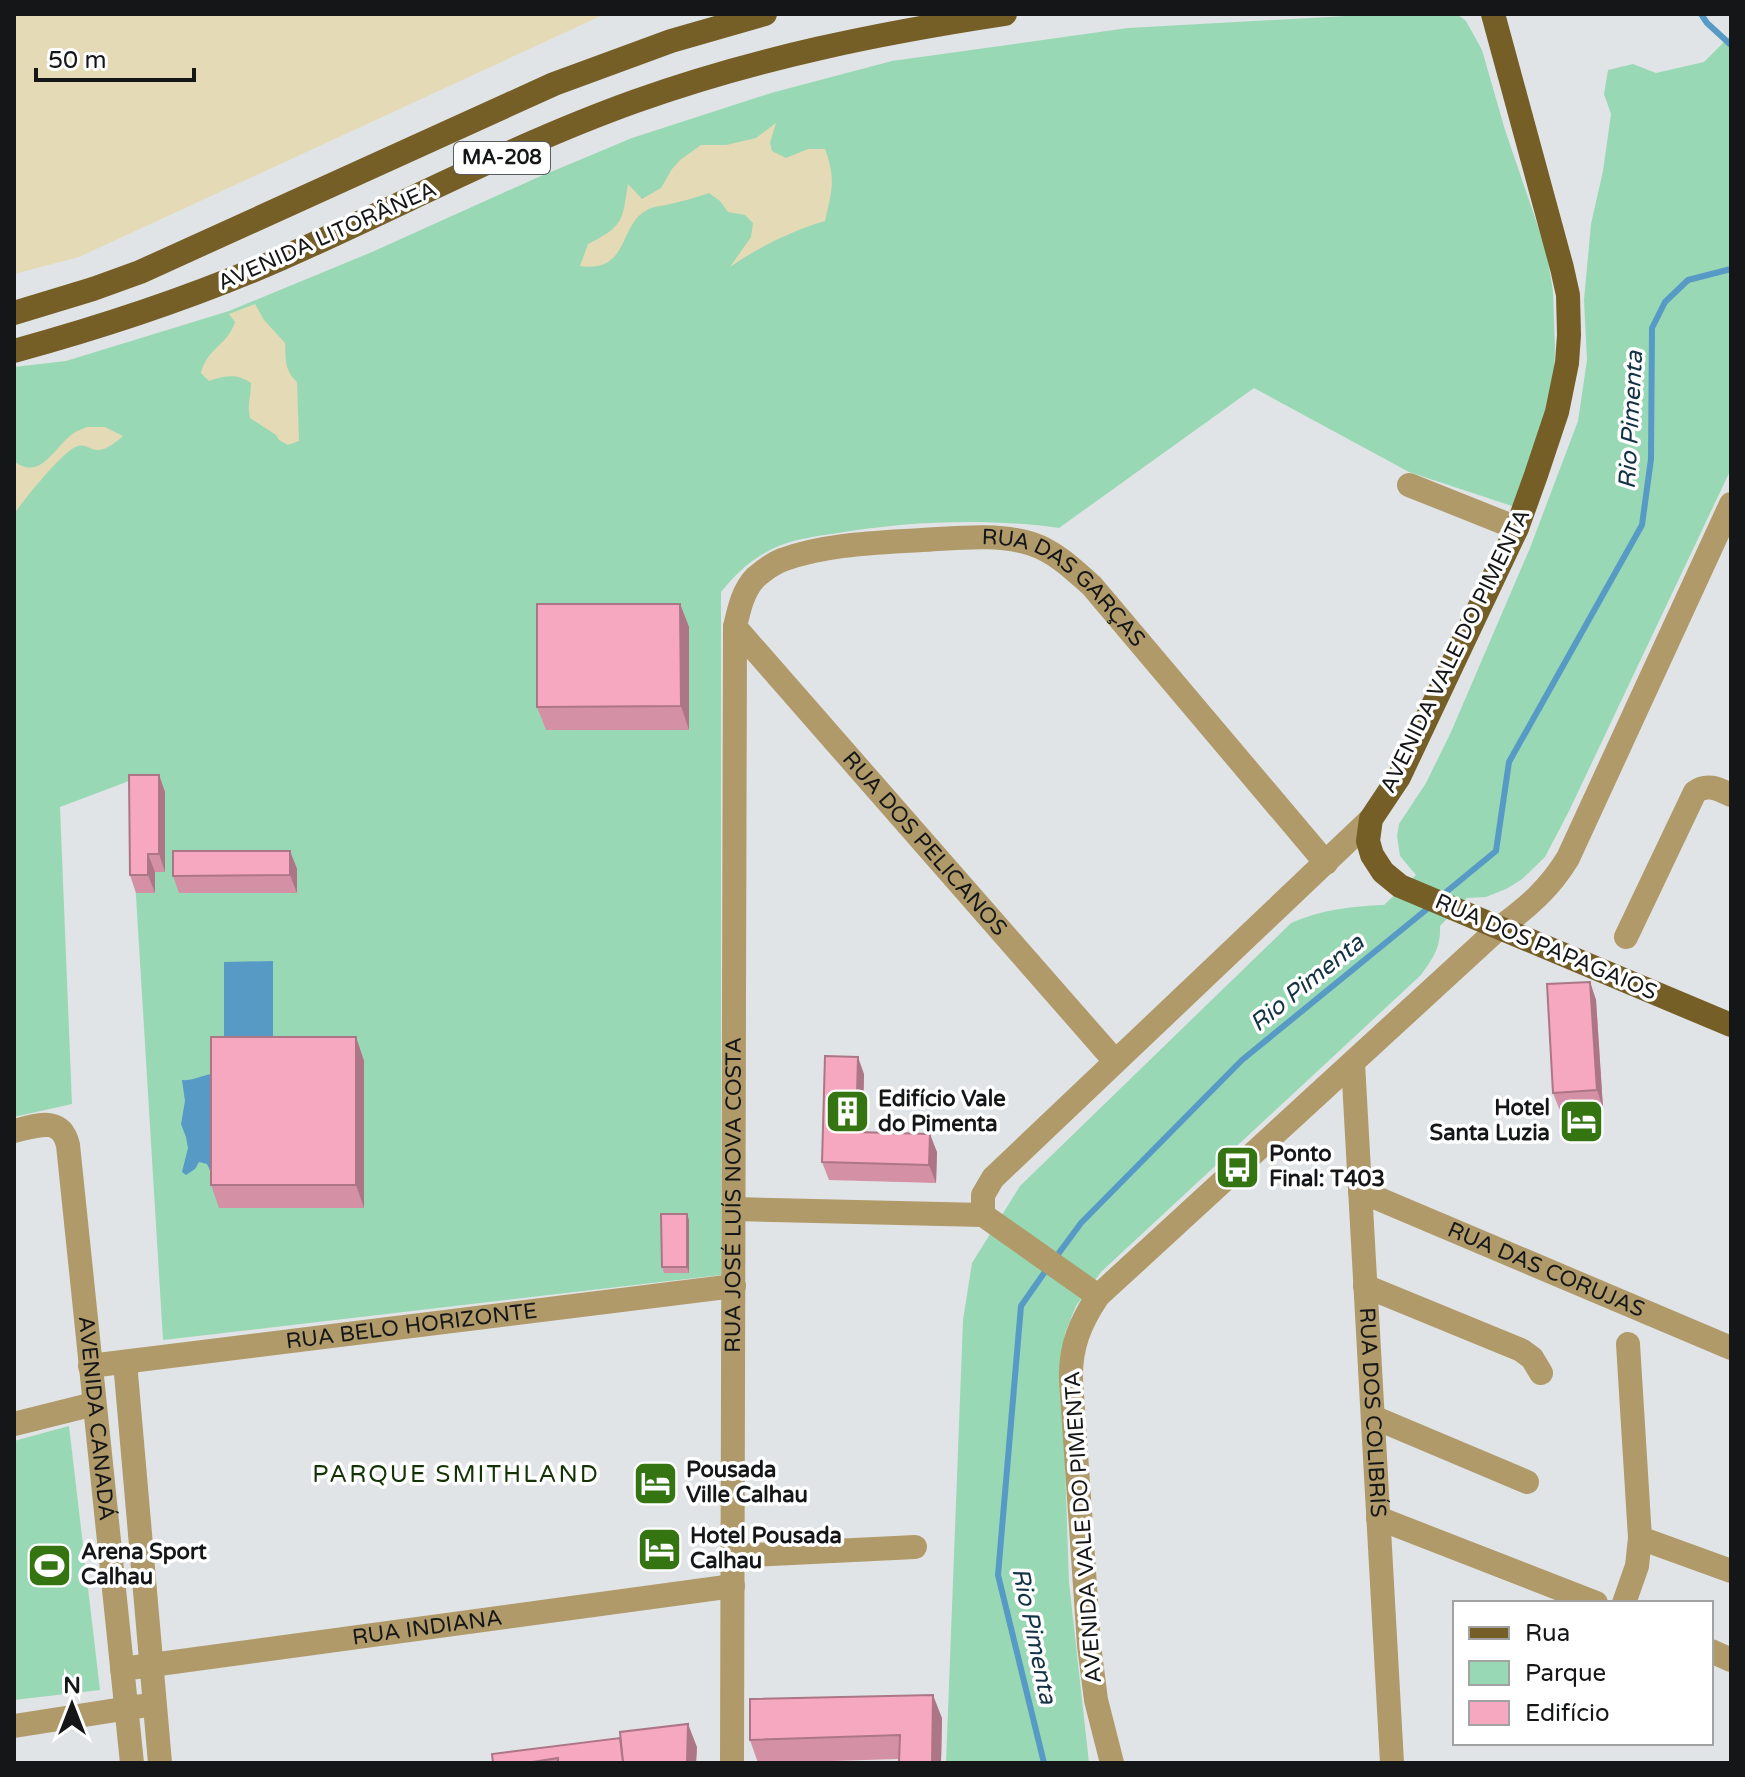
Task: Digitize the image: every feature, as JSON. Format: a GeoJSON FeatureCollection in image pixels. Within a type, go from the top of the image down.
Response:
{"type":"FeatureCollection","features":[{"type":"Feature","properties":{"kind":"main road","name":"AVENIDA LITORÂNEA"},"geometry":{"type":"LineString","coordinates":[[25,310],[93,289],[175,256],[554,84],[671,41],[765,14]]}},
{"type":"Feature","properties":{"kind":"main road","name":"AVENIDA LITORÂNEA"},"geometry":{"type":"LineString","coordinates":[[14,351],[159,307],[259,267],[540,140],[634,102],[703,79],[807,51],[1005,14]]}},
{"type":"Feature","properties":{"kind":"main road","name":"AVENIDA VALE DO PIMENTA"},"geometry":{"type":"LineString","coordinates":[[1372,855],[1368,841],[1371,819],[1399,777],[1517,528],[1563,388],[1569,335],[1568,295],[1493,14]]}},
{"type":"Feature","properties":{"kind":"main road"},"geometry":{"type":"LineString","coordinates":[[114,322],[102,314],[101,298],[155,274],[175,256]]}},
{"type":"Feature","properties":{"kind":"main road"},"geometry":{"type":"LineString","coordinates":[[14,342],[46,330],[48,317],[41,309],[25,310]]}},
{"type":"Feature","properties":{"kind":"main road","name":"RUA DOS PAPAGAIOS"},"geometry":{"type":"LineString","coordinates":[[1372,855],[1383,872],[1400,886],[1468,915],[1494,933],[1731,1025]]}},
{"type":"Feature","properties":{"kind":"street"},"geometry":{"type":"LineString","coordinates":[[1409,485],[1517,528]]}},
{"type":"Feature","properties":{"kind":"street","name":"AVENIDA VALE DO PIMENTA"},"geometry":{"type":"LineString","coordinates":[[1112,1763],[1096,1700],[1089,1645],[1071,1380],[1074,1341],[1089,1310],[1098,1296],[1494,933],[1542,894],[1558,874],[1731,504]]}},
{"type":"Feature","properties":{"kind":"street","name":"RUA DAS GARÇAS"},"geometry":{"type":"LineString","coordinates":[[735,627],[743,596],[757,577],[780,561],[828,548],[961,538],[1012,538],[1035,545],[1054,554],[1092,586],[1326,863]]}},
{"type":"Feature","properties":{"kind":"street","name":"RUA DOS PELICANOS"},"geometry":{"type":"LineString","coordinates":[[735,627],[1115,1061]]}},
{"type":"Feature","properties":{"kind":"street","name":"RUA JOSÉ LUÍS NOVA COSTA"},"geometry":{"type":"LineString","coordinates":[[732,1763],[735,627]]}},
{"type":"Feature","properties":{"kind":"street"},"geometry":{"type":"LineString","coordinates":[[1626,937],[1695,792],[1709,786],[1731,795]]}},
{"type":"Feature","properties":{"kind":"street"},"geometry":{"type":"LineString","coordinates":[[983,1215],[983,1195],[993,1178],[1371,819]]}},
{"type":"Feature","properties":{"kind":"street"},"geometry":{"type":"LineString","coordinates":[[1326,863],[1372,855]]}},
{"type":"Feature","properties":{"kind":"street","name":"RUA DOS COLIBRÍS"},"geometry":{"type":"LineString","coordinates":[[1353,1063],[1392,1763]]}},
{"type":"Feature","properties":{"kind":"street","name":"AVENIDA CANADÁ"},"geometry":{"type":"LineString","coordinates":[[14,1131],[36,1126],[57,1126],[66,1136],[68,1145],[132,1763]]}},
{"type":"Feature","properties":{"kind":"street","name":"RUA DAS CORUJAS"},"geometry":{"type":"LineString","coordinates":[[1360,1191],[1731,1348]]}},
{"type":"Feature","properties":{"kind":"street"},"geometry":{"type":"LineString","coordinates":[[734,1209],[983,1215],[1098,1296]]}},
{"type":"Feature","properties":{"kind":"street","name":"RUA BELO HORIZONTE"},"geometry":{"type":"LineString","coordinates":[[90,1366],[734,1286]]}},
{"type":"Feature","properties":{"kind":"street"},"geometry":{"type":"LineString","coordinates":[[1365,1286],[1521,1350],[1532,1358],[1541,1373]]}},
{"type":"Feature","properties":{"kind":"street"},"geometry":{"type":"LineString","coordinates":[[1625,1601],[1637,1566],[1640,1538],[1628,1344]]}},
{"type":"Feature","properties":{"kind":"street","name":"AVENIDA CANADÁ"},"geometry":{"type":"LineString","coordinates":[[125,1362],[160,1763]]}},
{"type":"Feature","properties":{"kind":"street"},"geometry":{"type":"LineString","coordinates":[[14,1424],[94,1404]]}},
{"type":"Feature","properties":{"kind":"street"},"geometry":{"type":"LineString","coordinates":[[1373,1417],[1527,1482]]}},
{"type":"Feature","properties":{"kind":"street"},"geometry":{"type":"LineString","coordinates":[[1378,1518],[1591,1601]]}},
{"type":"Feature","properties":{"kind":"street"},"geometry":{"type":"LineString","coordinates":[[1640,1538],[1731,1571]]}},
{"type":"Feature","properties":{"kind":"street"},"geometry":{"type":"LineString","coordinates":[[733,1556],[915,1547]]}},
{"type":"Feature","properties":{"kind":"street","name":"RUA INDIANA"},"geometry":{"type":"LineString","coordinates":[[122,1669],[733,1586]]}},
{"type":"Feature","properties":{"kind":"street"},"geometry":{"type":"LineString","coordinates":[[14,1726],[155,1704]]}},
{"type":"Feature","properties":{"kind":"green space"},"geometry":{"type":"Polygon","coordinates":[[[1383,14],[1457,14],[1466,21],[1482,50],[1505,130],[1546,250],[1553,291],[1554,382],[1515,507],[1409,472],[1254,388],[1059,528],[976,522],[893,526],[805,538],[764,553],[721,592],[721,1275],[163,1340],[129,781],[60,807],[72,1104],[14,1117],[14,367],[66,361],[229,311],[632,138],[771,93],[892,61],[1128,28],[1383,14]]]}},
{"type":"Feature","properties":{"kind":"green space"},"geometry":{"type":"Polygon","coordinates":[[[1731,35],[1731,469],[1545,857],[1521,880],[1506,889],[1486,897],[1467,898],[1440,926],[1438,947],[1421,975],[1101,1272],[1076,1306],[1065,1333],[1062,1374],[1069,1582],[1089,1763],[946,1763],[963,1320],[972,1263],[1020,1186],[1291,923],[1336,910],[1384,905],[1416,875],[1400,856],[1399,824],[1426,783],[1451,732],[1530,548],[1578,421],[1587,360],[1584,300],[1591,224],[1611,114],[1604,94],[1608,70],[1633,64],[1656,73],[1704,62],[1731,35]]]}},
{"type":"Feature","properties":{"kind":"green space","name":"Arena Sport Calhau"},"geometry":{"type":"Polygon","coordinates":[[[69,1426],[100,1690],[14,1700],[14,1441],[69,1426]]]}},
{"type":"Feature","properties":{"kind":"sand"},"geometry":{"type":"Polygon","coordinates":[[[14,14],[605,14],[79,257],[14,274],[14,14]]]}},
{"type":"Feature","properties":{"kind":"sand"},"geometry":{"type":"Polygon","coordinates":[[[776,123],[770,143],[772,151],[786,158],[808,149],[825,149],[832,185],[825,221],[776,240],[730,267],[751,237],[753,223],[745,215],[728,212],[709,193],[647,210],[631,226],[616,255],[596,266],[580,266],[588,244],[609,232],[619,221],[628,184],[642,199],[661,188],[680,160],[701,145],[726,145],[756,138],[776,123]]]}},
{"type":"Feature","properties":{"kind":"sand"},"geometry":{"type":"Polygon","coordinates":[[[255,304],[264,320],[285,343],[288,369],[297,382],[299,441],[288,445],[250,418],[251,383],[230,376],[209,381],[201,373],[208,358],[232,330],[235,322],[229,314],[255,304]]]}},
{"type":"Feature","properties":{"kind":"sand"},"geometry":{"type":"Polygon","coordinates":[[[87,427],[105,427],[123,436],[103,449],[81,446],[72,449],[44,476],[14,514],[14,461],[24,467],[40,465],[67,438],[87,427]]]}},
{"type":"Feature","properties":{"kind":"water"},"geometry":{"type":"Polygon","coordinates":[[[273,961],[273,1036],[224,1036],[224,962],[273,961]]]}},
{"type":"Feature","properties":{"kind":"water"},"geometry":{"type":"Polygon","coordinates":[[[211,1074],[211,1088],[214,1090],[212,1175],[207,1164],[199,1162],[186,1175],[182,1172],[188,1148],[181,1124],[185,1101],[182,1080],[211,1074]]]}},
{"type":"Feature","properties":{"kind":"building"},"geometry":{"type":"Polygon","coordinates":[[[537,604],[680,604],[681,706],[537,707],[537,604]]]}},
{"type":"Feature","properties":{"kind":"building"},"geometry":{"type":"Polygon","coordinates":[[[129,775],[159,775],[159,854],[148,854],[148,875],[130,875],[129,775]]]}},
{"type":"Feature","properties":{"kind":"building"},"geometry":{"type":"Polygon","coordinates":[[[173,851],[290,851],[290,875],[173,876],[173,851]]]}},
{"type":"Feature","properties":{"kind":"building"},"geometry":{"type":"Polygon","coordinates":[[[1590,982],[1597,1090],[1553,1093],[1547,984],[1590,982]]]}},
{"type":"Feature","properties":{"kind":"building"},"geometry":{"type":"Polygon","coordinates":[[[211,1037],[356,1037],[356,1185],[211,1185],[211,1037]]]}},
{"type":"Feature","properties":{"kind":"building"},"geometry":{"type":"Polygon","coordinates":[[[825,1056],[858,1057],[856,1132],[930,1134],[929,1165],[822,1162],[825,1056]]]}},
{"type":"Feature","properties":{"kind":"building"},"geometry":{"type":"Polygon","coordinates":[[[661,1214],[687,1214],[687,1267],[662,1267],[661,1214]]]}},
{"type":"Feature","properties":{"kind":"building"},"geometry":{"type":"Polygon","coordinates":[[[933,1695],[932,1763],[899,1763],[900,1735],[750,1740],[750,1699],[933,1695]]]}},
{"type":"Feature","properties":{"kind":"building"},"geometry":{"type":"Polygon","coordinates":[[[688,1724],[687,1763],[623,1763],[620,1732],[688,1724]]]}},
{"type":"Feature","properties":{"kind":"building"},"geometry":{"type":"Polygon","coordinates":[[[620,1738],[623,1763],[558,1763],[558,1758],[526,1763],[493,1763],[492,1754],[620,1738]]]}},
{"type":"Feature","properties":{"kind":"waterway","name":"Rio Pimenta"},"geometry":{"type":"LineString","coordinates":[[1701,14],[1731,45]]}},
{"type":"Feature","properties":{"kind":"waterway","name":"Rio Pimenta"},"geometry":{"type":"LineString","coordinates":[[1440,897],[1496,851],[1509,762],[1642,525],[1651,459],[1652,328],[1665,302],[1688,280],[1731,269]]}},
{"type":"Feature","properties":{"kind":"waterway","name":"Rio Pimenta"},"geometry":{"type":"LineString","coordinates":[[1056,1257],[1081,1223],[1242,1060],[1432,905]]}},
{"type":"Feature","properties":{"kind":"waterway","name":"Rio Pimenta"},"geometry":{"type":"LineString","coordinates":[[1044,1763],[998,1575],[1021,1306],[1049,1266]]}},
{"type":"Feature","properties":{"kind":"place","name":"Edifício Vale do Pimenta"},"geometry":{"type":"Point","coordinates":[847,1112]}},
{"type":"Feature","properties":{"kind":"place","name":"Hotel Santa Luzia"},"geometry":{"type":"Point","coordinates":[1581,1121]}},
{"type":"Feature","properties":{"kind":"place","name":"Ponto Final: T403"},"geometry":{"type":"Point","coordinates":[1238,1167]}},
{"type":"Feature","properties":{"kind":"place","name":"Pousada Ville Calhau"},"geometry":{"type":"Point","coordinates":[655,1483]}},
{"type":"Feature","properties":{"kind":"place","name":"Hotel Pousada Calhau"},"geometry":{"type":"Point","coordinates":[659,1549]}},
{"type":"Feature","properties":{"kind":"place","name":"Arena Sport Calhau"},"geometry":{"type":"Point","coordinates":[50,1565]}},
{"type":"Feature","properties":{"kind":"district","name":"PARQUE SMITHLAND"},"geometry":{"type":"Point","coordinates":[456,1474]}}]}
